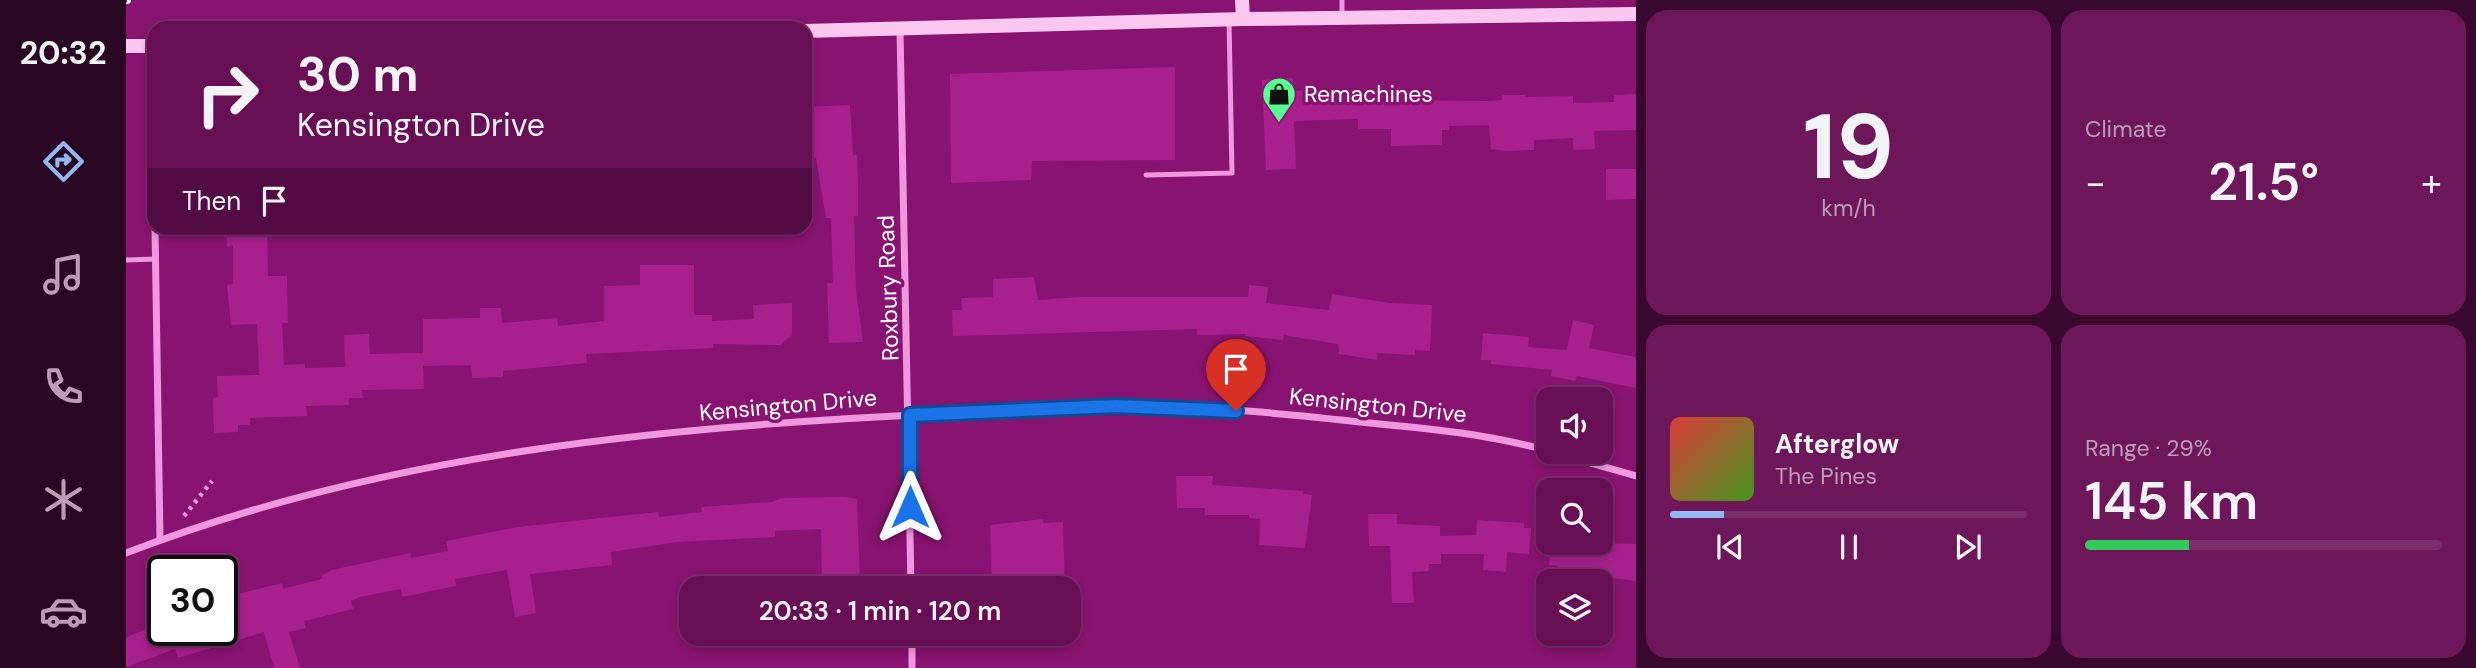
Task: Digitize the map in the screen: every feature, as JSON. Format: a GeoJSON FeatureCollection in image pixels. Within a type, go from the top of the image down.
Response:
{"type":"FeatureCollection","features":[{"type":"Feature","properties":{"kind":"street"},"geometry":{"type":"LineString","coordinates":[[1236,20],[1242,0]]}},
{"type":"Feature","properties":{"kind":"street"},"geometry":{"type":"LineString","coordinates":[[812,32],[1236,20],[1636,14]]}},
{"type":"Feature","properties":{"kind":"street","name":"Roxbury Road"},"geometry":{"type":"LineString","coordinates":[[900,30],[910,415],[911,576]]}},
{"type":"Feature","properties":{"kind":"street"},"geometry":{"type":"LineString","coordinates":[[126,46],[147,46]]}},
{"type":"Feature","properties":{"kind":"street"},"geometry":{"type":"LineString","coordinates":[[155,235],[160,539]]}},
{"type":"Feature","properties":{"kind":"street","name":"Kensington Drive"},"geometry":{"type":"LineString","coordinates":[[126,552],[160,539],[333,488],[481,457],[567,445],[837,419],[1116,406],[1170,407],[1314,416],[1479,434],[1536,448]]}},
{"type":"Feature","properties":{"kind":"street","name":"Kensington Drive"},"geometry":{"type":"LineString","coordinates":[[1595,464],[1636,476]]}},
{"type":"Feature","properties":{"kind":"street"},"geometry":{"type":"LineString","coordinates":[[912,646],[912,668]]}},
{"type":"Feature","properties":{"kind":"lane"},"geometry":{"type":"LineString","coordinates":[[1342,0],[1342,18]]}},
{"type":"Feature","properties":{"kind":"lane"},"geometry":{"type":"LineString","coordinates":[[1146,176],[1233,173],[1236,20]]}},
{"type":"Feature","properties":{"kind":"lane"},"geometry":{"type":"LineString","coordinates":[[126,260],[155,259]]}},
{"type":"Feature","properties":{"kind":"path"},"geometry":{"type":"LineString","coordinates":[[160,539],[198,502],[212,481]]}},
{"type":"Feature","properties":{"kind":"building"},"geometry":{"type":"Polygon","coordinates":[[[1175,67],[1175,160],[1032,161],[1031,180],[951,183],[950,74],[1175,67]]]}},
{"type":"Feature","properties":{"kind":"building"},"geometry":{"type":"Polygon","coordinates":[[[1293,78],[1293,91],[1344,90],[1344,98],[1383,100],[1488,101],[1502,100],[1502,95],[1525,95],[1573,96],[1573,103],[1614,102],[1614,95],[1636,94],[1636,130],[1594,131],[1595,149],[1573,150],[1573,138],[1534,140],[1534,150],[1506,151],[1491,149],[1489,125],[1449,126],[1449,130],[1442,130],[1442,145],[1391,146],[1391,129],[1358,129],[1358,119],[1294,121],[1296,169],[1266,170],[1262,80],[1293,78]]]}},
{"type":"Feature","properties":{"kind":"building"},"geometry":{"type":"Polygon","coordinates":[[[850,105],[853,155],[857,155],[858,216],[854,216],[856,291],[863,342],[829,343],[827,283],[833,283],[831,218],[826,218],[816,158],[812,158],[812,107],[850,105]]]}},
{"type":"Feature","properties":{"kind":"building"},"geometry":{"type":"Polygon","coordinates":[[[1606,169],[1636,169],[1636,199],[1606,200],[1606,169]]]}},
{"type":"Feature","properties":{"kind":"building"},"geometry":{"type":"Polygon","coordinates":[[[226,235],[267,235],[268,276],[287,276],[288,323],[282,323],[284,365],[305,364],[305,368],[345,367],[344,335],[369,334],[370,354],[423,353],[423,319],[480,318],[480,308],[501,308],[502,323],[557,318],[558,326],[604,321],[604,286],[640,285],[640,265],[694,265],[694,315],[712,315],[712,321],[754,319],[753,305],[792,303],[792,335],[780,345],[713,344],[713,348],[586,354],[587,363],[503,371],[503,377],[472,378],[471,365],[423,366],[424,389],[362,390],[363,398],[349,398],[349,405],[306,406],[307,416],[250,418],[250,425],[238,425],[238,432],[214,433],[213,398],[218,397],[217,376],[259,375],[257,324],[231,325],[227,285],[233,284],[233,246],[227,247],[226,235]]]}},
{"type":"Feature","properties":{"kind":"building"},"geometry":{"type":"Polygon","coordinates":[[[1034,277],[1038,300],[1078,297],[1248,297],[1249,285],[1268,287],[1266,303],[1329,310],[1332,294],[1390,303],[1432,305],[1430,351],[1415,350],[1415,355],[1377,353],[1377,360],[1339,354],[1338,344],[1284,335],[1283,340],[1245,334],[1197,335],[1197,329],[953,336],[952,310],[962,310],[961,298],[993,297],[993,279],[1034,277]]]}},
{"type":"Feature","properties":{"kind":"building"},"geometry":{"type":"Polygon","coordinates":[[[1573,320],[1594,325],[1589,348],[1636,357],[1636,388],[1577,376],[1575,381],[1551,376],[1552,370],[1491,364],[1491,360],[1481,360],[1483,333],[1529,337],[1528,347],[1567,350],[1573,320]]]}},
{"type":"Feature","properties":{"kind":"building"},"geometry":{"type":"Polygon","coordinates":[[[1176,476],[1213,476],[1212,485],[1303,491],[1303,494],[1312,495],[1305,548],[1259,545],[1260,519],[1249,518],[1249,515],[1205,515],[1205,508],[1177,508],[1176,476]]]}},
{"type":"Feature","properties":{"kind":"building"},"geometry":{"type":"Polygon","coordinates":[[[782,498],[857,499],[860,576],[822,576],[821,529],[775,531],[775,537],[677,542],[611,552],[612,565],[530,574],[536,613],[515,617],[507,570],[455,579],[456,586],[402,597],[401,589],[360,597],[351,601],[353,609],[304,621],[306,628],[289,632],[300,668],[274,668],[264,632],[238,640],[238,594],[282,583],[283,589],[322,579],[322,575],[332,570],[410,553],[411,558],[448,551],[446,541],[518,527],[658,512],[659,517],[702,512],[701,507],[772,502],[782,498]]]}},
{"type":"Feature","properties":{"kind":"building"},"geometry":{"type":"Polygon","coordinates":[[[1368,514],[1397,514],[1397,524],[1440,526],[1440,536],[1476,535],[1477,520],[1524,523],[1524,528],[1531,528],[1529,554],[1507,552],[1506,572],[1483,570],[1484,554],[1441,554],[1441,564],[1429,564],[1429,571],[1412,572],[1414,603],[1392,603],[1390,546],[1369,546],[1368,514]]]}},
{"type":"Feature","properties":{"kind":"building"},"geometry":{"type":"Polygon","coordinates":[[[1043,519],[1043,523],[1063,522],[1065,576],[992,576],[990,525],[1043,519]]]}},
{"type":"Feature","properties":{"kind":"building"},"geometry":{"type":"Polygon","coordinates":[[[1613,543],[1636,544],[1636,581],[1613,578],[1613,569],[1558,569],[1558,566],[1549,565],[1550,555],[1613,555],[1613,543]]]}},
{"type":"Feature","properties":{"kind":"building"},"geometry":{"type":"Polygon","coordinates":[[[147,629],[147,646],[218,646],[178,658],[175,649],[126,667],[126,637],[147,629]]]}},
{"type":"Feature","properties":{"kind":"place","name":"Remachines"},"geometry":{"type":"Point","coordinates":[1279,124]}},
{"type":"Feature","properties":{"kind":"route"},"geometry":{"type":"LineString","coordinates":[[910,507],[910,415],[1116,406],[1236,411]]}}]}
